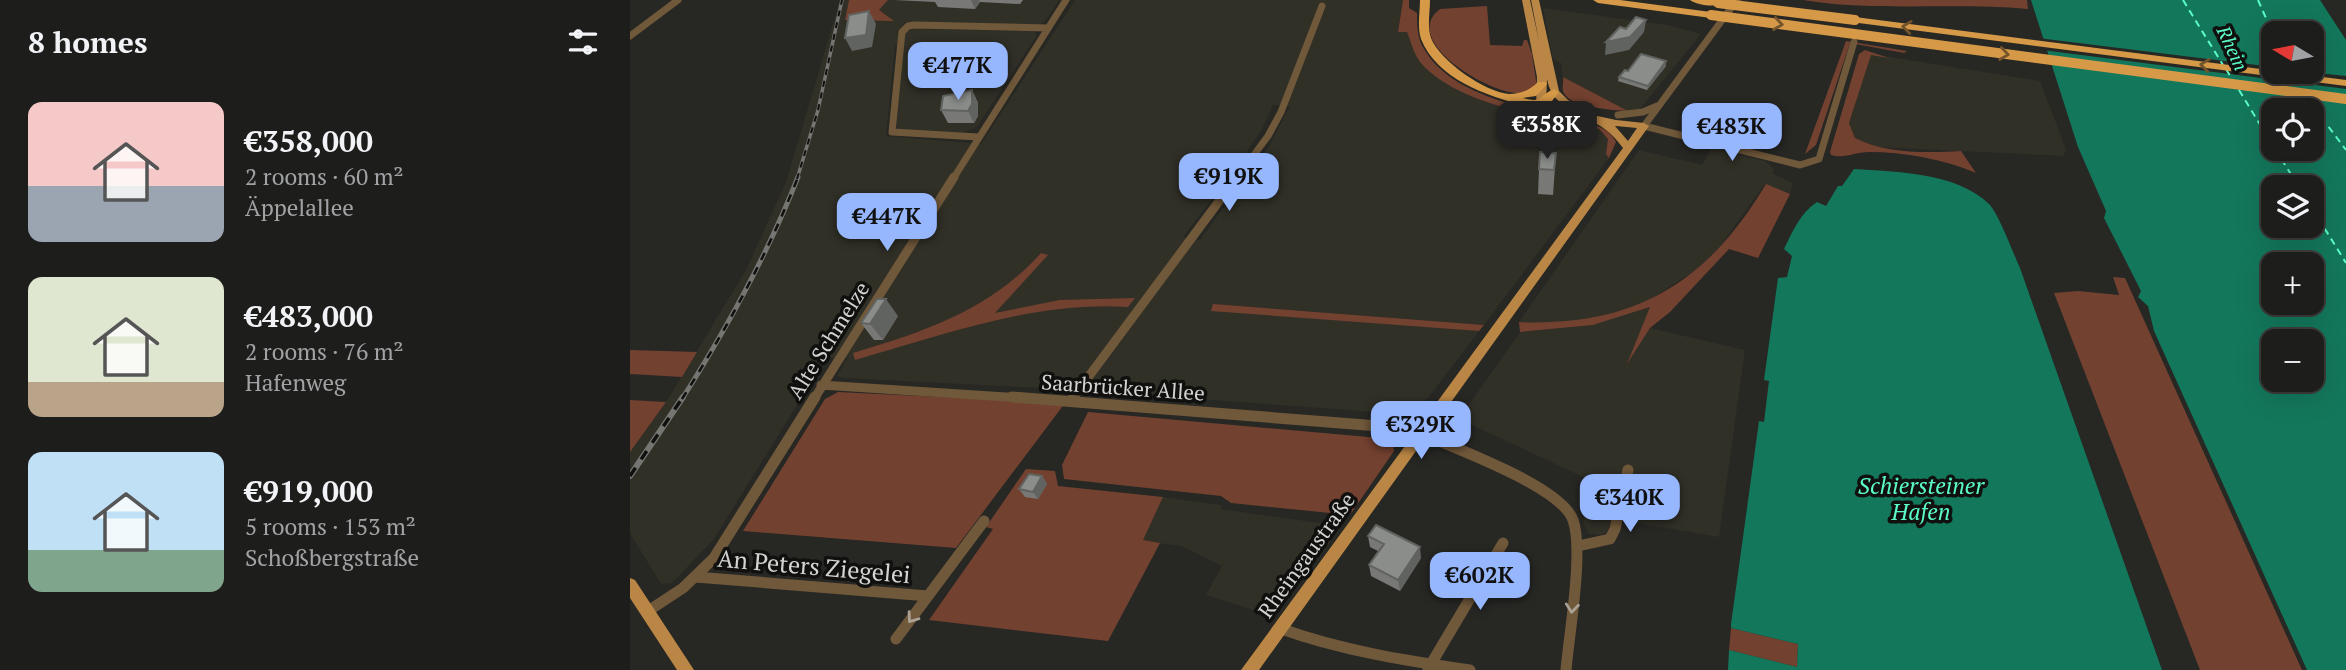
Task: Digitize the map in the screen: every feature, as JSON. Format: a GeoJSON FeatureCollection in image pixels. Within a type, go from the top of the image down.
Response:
{"type":"FeatureCollection","features":[{"type":"Feature","properties":{"kind":"highway"},"geometry":{"type":"LineString","coordinates":[[1435,0],[1425,6],[1424,30],[1427,39],[1439,58],[1465,78],[1507,96],[1583,110]]}},
{"type":"Feature","properties":{"kind":"highway"},"geometry":{"type":"LineString","coordinates":[[1598,0],[2346,99]]}},
{"type":"Feature","properties":{"kind":"highway"},"geometry":{"type":"LineString","coordinates":[[1695,0],[2346,83]]}},
{"type":"Feature","properties":{"kind":"highway"},"geometry":{"type":"LineString","coordinates":[[1707,0],[1718,3]]}},
{"type":"Feature","properties":{"kind":"highway"},"geometry":{"type":"LineString","coordinates":[[1507,96],[1532,94],[1542,84]]}},
{"type":"Feature","properties":{"kind":"highway"},"geometry":{"type":"LineString","coordinates":[[1542,104],[1554,92]]}},
{"type":"Feature","properties":{"kind":"main road"},"geometry":{"type":"LineString","coordinates":[[1526,0],[1542,84],[1542,104],[1595,119],[1644,126]]}},
{"type":"Feature","properties":{"kind":"main road"},"geometry":{"type":"LineString","coordinates":[[1535,0],[1554,92],[1565,102],[1583,110],[1618,115],[1644,126]]}},
{"type":"Feature","properties":{"kind":"main road"},"geometry":{"type":"LineString","coordinates":[[1595,119],[1614,129],[1628,148]]}},
{"type":"Feature","properties":{"kind":"main road","name":"Rheingaustraße"},"geometry":{"type":"LineString","coordinates":[[1249,670],[1583,214],[1585,206],[1644,126]]}},
{"type":"Feature","properties":{"kind":"main road"},"geometry":{"type":"LineString","coordinates":[[630,585],[686,670]]}},
{"type":"Feature","properties":{"kind":"street"},"geometry":{"type":"LineString","coordinates":[[630,36],[678,0]]}},
{"type":"Feature","properties":{"kind":"street","name":"Alte Schmelze"},"geometry":{"type":"LineString","coordinates":[[649,611],[696,577],[714,558],[1066,0]]}},
{"type":"Feature","properties":{"kind":"street","name":"Rheingaustraße"},"geometry":{"type":"LineString","coordinates":[[1644,126],[1737,0]]}},
{"type":"Feature","properties":{"kind":"street"},"geometry":{"type":"LineString","coordinates":[[1071,401],[1273,128],[1322,6]]}},
{"type":"Feature","properties":{"kind":"street"},"geometry":{"type":"LineString","coordinates":[[978,136],[896,134],[891,130],[902,32],[908,26],[1048,28]]}},
{"type":"Feature","properties":{"kind":"street"},"geometry":{"type":"LineString","coordinates":[[1644,126],[1800,165],[1818,159],[1854,43]]}},
{"type":"Feature","properties":{"kind":"street"},"geometry":{"type":"LineString","coordinates":[[1618,115],[1643,113],[1660,104]]}},
{"type":"Feature","properties":{"kind":"street","name":"Saarbrücker Allee"},"geometry":{"type":"LineString","coordinates":[[821,385],[1071,401],[1404,428],[1421,433],[1550,492],[1558,498],[1573,519],[1578,545]]}},
{"type":"Feature","properties":{"kind":"street"},"geometry":{"type":"LineString","coordinates":[[1566,670],[1578,545],[1611,539],[1628,470]]}},
{"type":"Feature","properties":{"kind":"street"},"geometry":{"type":"LineString","coordinates":[[896,639],[984,521]]}},
{"type":"Feature","properties":{"kind":"street"},"geometry":{"type":"LineString","coordinates":[[1429,667],[1503,543]]}},
{"type":"Feature","properties":{"kind":"street","name":"An Peters Ziegelei"},"geometry":{"type":"LineString","coordinates":[[696,577],[928,596]]}},
{"type":"Feature","properties":{"kind":"street"},"geometry":{"type":"LineString","coordinates":[[1279,628],[1301,636],[1429,667],[1470,670]]}},
{"type":"Feature","properties":{"kind":"shaded area"},"geometry":{"type":"Polygon","coordinates":[[[840,0],[849,0],[845,20],[893,20],[879,10],[888,0],[1059,0],[1046,20],[1039,25],[905,22],[900,29],[1034,31],[1037,35],[977,127],[962,133],[898,130],[896,124],[903,45],[895,46],[886,136],[981,144],[1075,0],[1403,0],[1398,31],[1407,32],[1419,61],[1434,74],[1469,95],[1499,105],[1599,129],[1608,139],[1606,154],[1609,158],[1484,325],[1213,304],[1479,331],[1415,415],[1063,389],[843,378],[837,376],[847,358],[826,358],[714,539],[672,583],[661,584],[630,533],[630,452],[666,402],[746,270],[786,182],[840,0]],[[1273,105],[1262,129],[1240,162],[1183,237],[1200,240],[1268,148],[1290,106],[1273,105]]]}},
{"type":"Feature","properties":{"kind":"shaded area"},"geometry":{"type":"Polygon","coordinates":[[[849,0],[888,0],[879,10],[894,21],[845,20],[849,0]]]}},
{"type":"Feature","properties":{"kind":"shaded area"},"geometry":{"type":"Polygon","coordinates":[[[1403,0],[1409,0],[1409,8],[1417,13],[1417,27],[1424,49],[1451,77],[1468,88],[1507,103],[1607,131],[1616,142],[1609,158],[1606,154],[1608,139],[1599,129],[1503,107],[1456,89],[1436,77],[1418,59],[1407,32],[1398,32],[1403,0]]]}},
{"type":"Feature","properties":{"kind":"shaded area"},"geometry":{"type":"Polygon","coordinates":[[[1803,0],[2027,0],[2028,9],[1829,4],[1803,0]]]}},
{"type":"Feature","properties":{"kind":"shaded area"},"geometry":{"type":"Polygon","coordinates":[[[1487,6],[1490,45],[1522,46],[1524,40],[1527,40],[1537,87],[1521,93],[1491,86],[1454,64],[1431,36],[1430,22],[1440,9],[1487,6]]]}},
{"type":"Feature","properties":{"kind":"shaded area"},"geometry":{"type":"Polygon","coordinates":[[[1543,8],[1668,25],[1701,34],[1640,109],[1628,111],[1563,77],[1561,63],[1553,59],[1543,8]]]}},
{"type":"Feature","properties":{"kind":"shaded area"},"geometry":{"type":"Polygon","coordinates":[[[1846,41],[1907,51],[1904,53],[1850,43],[1816,145],[1805,154],[1846,41]]]}},
{"type":"Feature","properties":{"kind":"shaded area"},"geometry":{"type":"Polygon","coordinates":[[[1865,50],[1889,58],[1871,55],[1849,123],[1855,138],[1893,150],[1961,151],[1976,173],[1937,160],[1896,153],[1831,155],[1859,54],[1865,50]]]}},
{"type":"Feature","properties":{"kind":"shaded area"},"geometry":{"type":"Polygon","coordinates":[[[1871,54],[2040,81],[2066,149],[2064,156],[1874,147],[1855,138],[1849,123],[1871,54]]]}},
{"type":"Feature","properties":{"kind":"shaded area"},"geometry":{"type":"Polygon","coordinates":[[[1563,77],[1628,111],[1575,102],[1564,93],[1563,77]]]}},
{"type":"Feature","properties":{"kind":"shaded area"},"geometry":{"type":"Polygon","coordinates":[[[1712,148],[1765,161],[1774,169],[1773,174],[1793,183],[1790,194],[1765,184],[1721,245],[1699,268],[1640,306],[1582,321],[1557,324],[1519,322],[1639,150],[1702,165],[1712,148]]]}},
{"type":"Feature","properties":{"kind":"shaded area"},"geometry":{"type":"Polygon","coordinates":[[[1766,184],[1790,194],[1758,258],[1729,249],[1670,312],[1650,328],[1627,364],[1650,307],[1593,325],[1520,332],[1519,322],[1560,322],[1598,316],[1632,307],[1664,292],[1719,248],[1743,219],[1766,184]]]}},
{"type":"Feature","properties":{"kind":"shaded area"},"geometry":{"type":"Polygon","coordinates":[[[1041,253],[1048,255],[995,313],[1060,300],[1135,298],[1128,307],[1058,309],[990,322],[855,360],[853,353],[905,337],[978,304],[1021,273],[1041,253]]]}},
{"type":"Feature","properties":{"kind":"shaded area"},"geometry":{"type":"Polygon","coordinates":[[[2113,277],[2125,278],[2302,670],[2200,670],[2054,293],[2078,291],[2119,295],[2113,277]]]}},
{"type":"Feature","properties":{"kind":"shaded area"},"geometry":{"type":"Polygon","coordinates":[[[1213,304],[1484,325],[1479,331],[1211,311],[1213,304]]]}},
{"type":"Feature","properties":{"kind":"shaded area"},"geometry":{"type":"Polygon","coordinates":[[[1651,307],[1630,359],[1650,328],[1745,350],[1719,537],[1613,519],[1606,533],[1589,534],[1583,522],[1594,482],[1459,419],[1520,332],[1593,325],[1651,307]]]}},
{"type":"Feature","properties":{"kind":"shaded area"},"geometry":{"type":"Polygon","coordinates":[[[630,350],[697,352],[682,377],[630,374],[630,350]]]}},
{"type":"Feature","properties":{"kind":"shaded area"},"geometry":{"type":"Polygon","coordinates":[[[838,392],[1065,403],[956,548],[743,531],[825,399],[838,392]]]}},
{"type":"Feature","properties":{"kind":"shaded area"},"geometry":{"type":"Polygon","coordinates":[[[630,400],[666,402],[630,452],[630,400]]]}},
{"type":"Feature","properties":{"kind":"shaded area"},"geometry":{"type":"Polygon","coordinates":[[[1088,412],[1380,438],[1393,442],[1394,451],[1350,515],[1231,503],[1221,496],[1064,479],[1062,465],[1088,412]]]}},
{"type":"Feature","properties":{"kind":"shaded area"},"geometry":{"type":"Polygon","coordinates":[[[1026,469],[1055,471],[1058,486],[1163,497],[1143,540],[1160,543],[1108,641],[929,620],[993,529],[986,527],[1026,469]]]}},
{"type":"Feature","properties":{"kind":"shaded area"},"geometry":{"type":"Polygon","coordinates":[[[1163,497],[1221,505],[1221,509],[1327,524],[1338,532],[1275,617],[1206,595],[1222,566],[1181,546],[1142,541],[1163,497]]]}},
{"type":"Feature","properties":{"kind":"shaded area"},"geometry":{"type":"Polygon","coordinates":[[[1731,628],[1798,644],[1797,667],[1729,650],[1731,628]]]}},
{"type":"Feature","properties":{"kind":"water","name":"Rhein"},"geometry":{"type":"Polygon","coordinates":[[[2031,0],[2320,0],[2346,40],[2346,670],[2307,670],[2154,331],[2148,306],[2138,297],[2141,291],[2104,218],[2106,211],[2078,147],[2031,0]]]}},
{"type":"Feature","properties":{"kind":"water","name":"Schiersteiner Hafen"},"geometry":{"type":"Polygon","coordinates":[[[1854,169],[1907,173],[1943,180],[1975,193],[1993,209],[2020,268],[2162,670],[1728,670],[1729,650],[1797,667],[1798,644],[1731,628],[1731,624],[1759,421],[1764,422],[1769,381],[1764,380],[1778,278],[1787,277],[1792,256],[1784,249],[1806,211],[1817,202],[1826,206],[1838,186],[1842,186],[1854,169]]]}},
{"type":"Feature","properties":{"kind":"pier"},"geometry":{"type":"Polygon","coordinates":[[[2038,38],[2261,66],[2261,78],[2042,50],[2038,38]]]}},
{"type":"Feature","properties":{"kind":"pier"},"geometry":{"type":"Polygon","coordinates":[[[2324,74],[2346,76],[2346,89],[2307,84],[2324,84],[2324,74]]]}},
{"type":"Feature","properties":{"kind":"building"},"geometry":{"type":"Polygon","coordinates":[[[869,11],[866,35],[845,38],[849,15],[869,11]]]}},
{"type":"Feature","properties":{"kind":"building"},"geometry":{"type":"Polygon","coordinates":[[[1636,17],[1646,20],[1630,37],[1606,42],[1620,27],[1626,29],[1636,17]]]}},
{"type":"Feature","properties":{"kind":"building"},"geometry":{"type":"Polygon","coordinates":[[[1641,54],[1666,61],[1648,86],[1619,77],[1625,70],[1628,71],[1641,54]]]}},
{"type":"Feature","properties":{"kind":"building"},"geometry":{"type":"Polygon","coordinates":[[[972,90],[972,104],[968,111],[941,110],[943,96],[972,90]]]}},
{"type":"Feature","properties":{"kind":"building"},"geometry":{"type":"Polygon","coordinates":[[[1540,152],[1556,153],[1554,170],[1539,169],[1540,152]]]}},
{"type":"Feature","properties":{"kind":"building"},"geometry":{"type":"Polygon","coordinates":[[[877,299],[886,299],[870,324],[861,323],[877,299]]]}},
{"type":"Feature","properties":{"kind":"building"},"geometry":{"type":"Polygon","coordinates":[[[1029,474],[1042,476],[1033,492],[1019,489],[1029,474]]]}},
{"type":"Feature","properties":{"kind":"building"},"geometry":{"type":"Polygon","coordinates":[[[1376,525],[1420,547],[1398,580],[1369,565],[1384,544],[1368,536],[1376,525]]]}},
{"type":"Feature","properties":{"kind":"ferry route"},"geometry":{"type":"LineString","coordinates":[[2183,0],[2223,65]]}},
{"type":"Feature","properties":{"kind":"ferry route"},"geometry":{"type":"LineString","coordinates":[[2258,0],[2267,21]]}},
{"type":"Feature","properties":{"kind":"ferry route"},"geometry":{"type":"LineString","coordinates":[[2226,69],[2232,79]]}},
{"type":"Feature","properties":{"kind":"ferry route"},"geometry":{"type":"LineString","coordinates":[[2300,84],[2303,90]]}},
{"type":"Feature","properties":{"kind":"ferry route"},"geometry":{"type":"LineString","coordinates":[[2239,90],[2261,126]]}},
{"type":"Feature","properties":{"kind":"ferry route"},"geometry":{"type":"LineString","coordinates":[[2324,121],[2346,150]]}},
{"type":"Feature","properties":{"kind":"ferry route"},"geometry":{"type":"LineString","coordinates":[[2283,161],[2291,175]]}},
{"type":"Feature","properties":{"kind":"ferry route"},"geometry":{"type":"LineString","coordinates":[[2324,227],[2346,263]]}},
{"type":"Feature","properties":{"kind":"railway"},"geometry":{"type":"LineString","coordinates":[[797,179],[818,110],[842,0]]}},
{"type":"Feature","properties":{"kind":"railway"},"geometry":{"type":"LineString","coordinates":[[682,399],[745,291],[798,177]]}},
{"type":"Feature","properties":{"kind":"railway"},"geometry":{"type":"LineString","coordinates":[[630,476],[683,397]]}}]}
